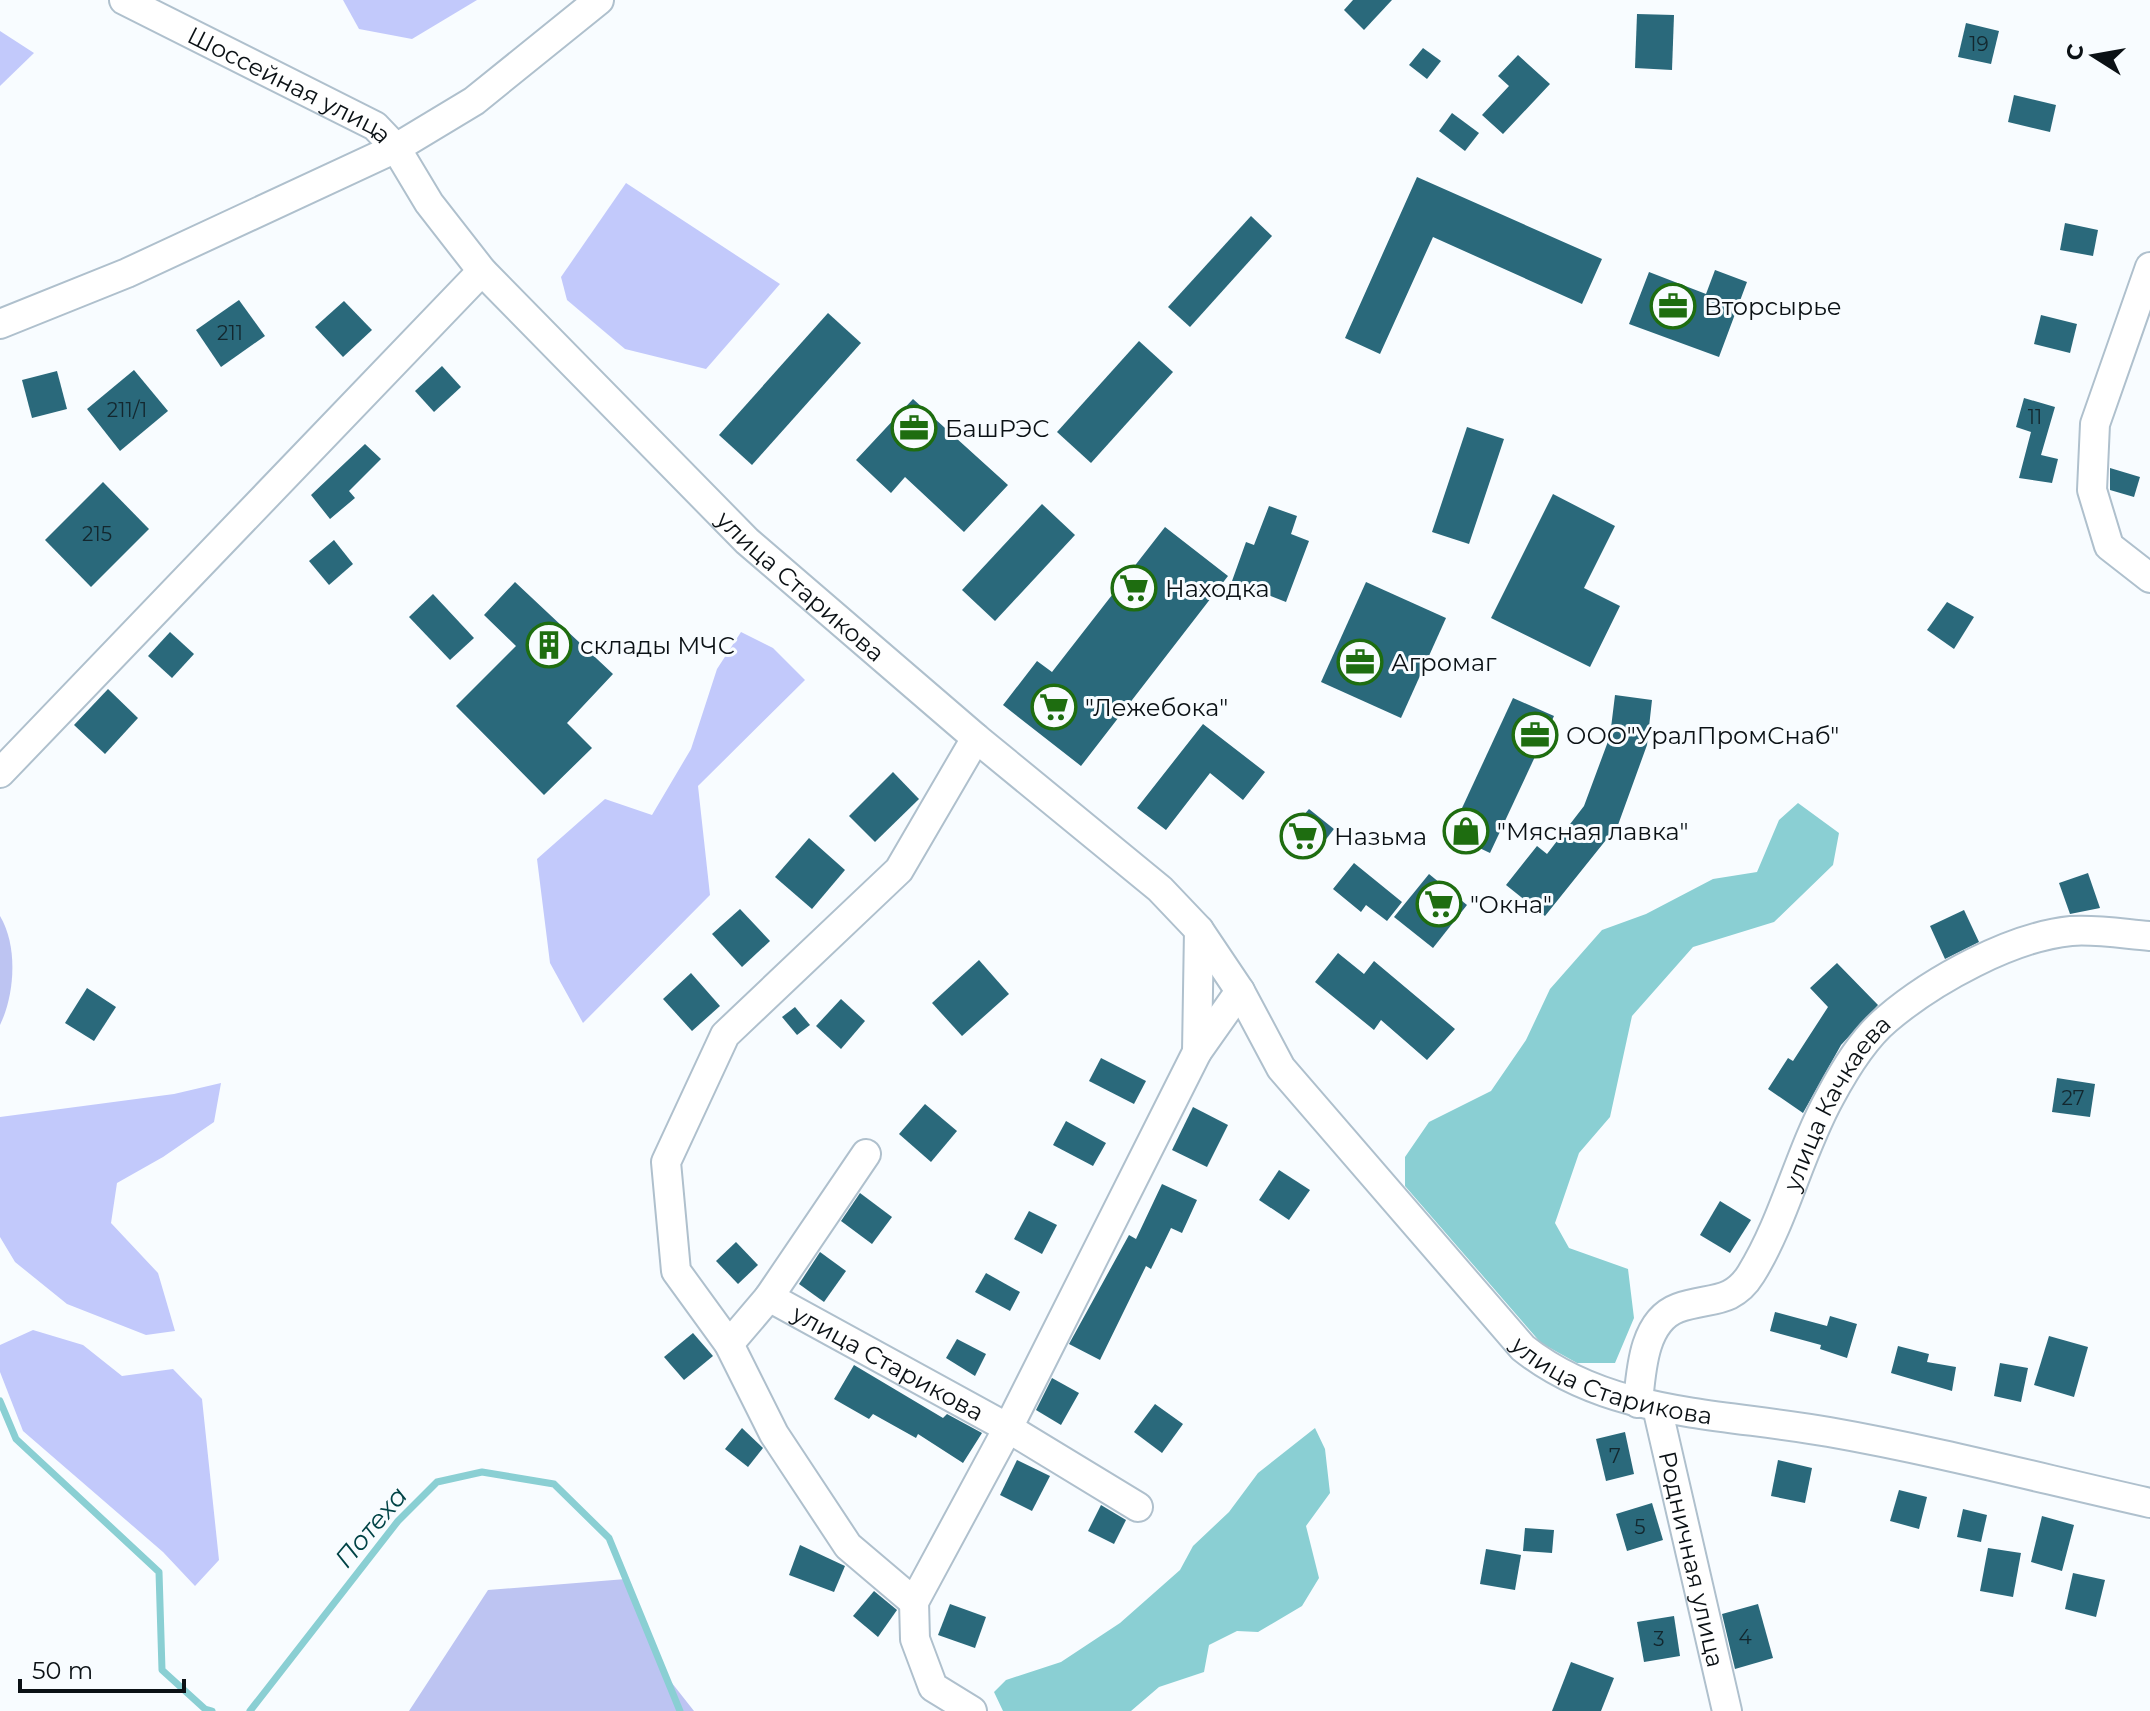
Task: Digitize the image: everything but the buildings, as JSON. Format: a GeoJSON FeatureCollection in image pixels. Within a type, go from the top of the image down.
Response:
{"type":"FeatureCollection","features":[{"type":"Feature","properties":{"kind":"street","name":"Шоссейная улица"},"geometry":{"type":"LineString","coordinates":[[124,0],[340,106],[375,126],[396,148],[474,101],[599,0]]}},
{"type":"Feature","properties":{"kind":"street","name":"улица Старикова"},"geometry":{"type":"LineString","coordinates":[[396,148],[429,203],[482,271],[747,541],[976,738],[1160,889],[1199,930],[1240,991],[1281,1068],[1523,1348],[1552,1372],[1592,1390],[1648,1405],[1830,1432],[2150,1503]]}},
{"type":"Feature","properties":{"kind":"street"},"geometry":{"type":"LineString","coordinates":[[0,324],[127,273],[396,148]]}},
{"type":"Feature","properties":{"kind":"street"},"geometry":{"type":"LineString","coordinates":[[2150,267],[2095,424],[2092,490],[2109,546],[2150,578]]}},
{"type":"Feature","properties":{"kind":"street"},"geometry":{"type":"LineString","coordinates":[[0,773],[482,271]]}},
{"type":"Feature","properties":{"kind":"street"},"geometry":{"type":"LineString","coordinates":[[972,1711],[933,1687],[915,1639],[914,1602],[848,1546],[774,1434],[729,1344],[676,1271],[666,1162],[725,1035],[899,870],[976,738]]}},
{"type":"Feature","properties":{"kind":"street"},"geometry":{"type":"LineString","coordinates":[[1197,1052],[1199,930]]}},
{"type":"Feature","properties":{"kind":"street","name":"улица Качкаева"},"geometry":{"type":"LineString","coordinates":[[1648,1405],[1649,1340],[1663,1318],[1678,1308],[1728,1298],[1741,1287],[1762,1254],[1829,1098],[1858,1052],[1887,1019],[1961,969],[2014,946],[2071,931],[2150,936]]}},
{"type":"Feature","properties":{"kind":"street","name":"улица Старикова"},"geometry":{"type":"LineString","coordinates":[[914,1602],[1008,1428],[1197,1052],[1240,991]]}},
{"type":"Feature","properties":{"kind":"street"},"geometry":{"type":"LineString","coordinates":[[729,1344],[769,1297],[866,1154]]}},
{"type":"Feature","properties":{"kind":"street","name":"улица Старикова"},"geometry":{"type":"LineString","coordinates":[[769,1297],[1008,1428],[1138,1507]]}},
{"type":"Feature","properties":{"kind":"street","name":"Родничная улица"},"geometry":{"type":"LineString","coordinates":[[1648,1405],[1727,1711]]}},
{"type":"Feature","properties":{"kind":"shaded area"},"geometry":{"type":"Polygon","coordinates":[[[343,0],[477,0],[412,39],[359,29],[343,0]]]}},
{"type":"Feature","properties":{"kind":"shaded area"},"geometry":{"type":"Polygon","coordinates":[[[0,31],[34,53],[0,86],[0,31]]]}},
{"type":"Feature","properties":{"kind":"shaded area"},"geometry":{"type":"Polygon","coordinates":[[[626,183],[780,284],[706,369],[625,349],[567,300],[561,277],[626,183]]]}},
{"type":"Feature","properties":{"kind":"shaded area"},"geometry":{"type":"Polygon","coordinates":[[[741,632],[773,648],[805,680],[698,786],[710,895],[583,1023],[550,963],[537,859],[605,799],[652,815],[691,749],[717,669],[741,632]]]}},
{"type":"Feature","properties":{"kind":"shaded area"},"geometry":{"type":"Polygon","coordinates":[[[1798,803],[1839,833],[1833,865],[1774,922],[1693,947],[1632,1016],[1610,1117],[1579,1153],[1555,1223],[1569,1248],[1628,1269],[1634,1318],[1615,1363],[1577,1363],[1541,1343],[1405,1186],[1405,1157],[1429,1122],[1491,1091],[1526,1040],[1550,989],[1602,930],[1646,914],[1713,879],[1757,872],[1779,820],[1798,803]]]}},
{"type":"Feature","properties":{"kind":"shaded area"},"geometry":{"type":"Polygon","coordinates":[[[0,916],[10,941],[12,970],[9,999],[0,1025],[0,916]]]}},
{"type":"Feature","properties":{"kind":"shaded area"},"geometry":{"type":"Polygon","coordinates":[[[221,1083],[214,1122],[163,1157],[117,1183],[111,1223],[158,1273],[175,1331],[146,1335],[67,1304],[15,1262],[0,1237],[0,1117],[174,1094],[221,1083]]]}},
{"type":"Feature","properties":{"kind":"shaded area"},"geometry":{"type":"Polygon","coordinates":[[[33,1330],[83,1345],[122,1376],[173,1369],[202,1399],[219,1560],[195,1586],[163,1552],[23,1431],[0,1372],[0,1345],[33,1330]]]}},
{"type":"Feature","properties":{"kind":"shaded area"},"geometry":{"type":"Polygon","coordinates":[[[1315,1428],[1325,1449],[1330,1493],[1306,1526],[1319,1578],[1302,1606],[1258,1632],[1237,1631],[1209,1645],[1204,1672],[1159,1687],[1131,1711],[1003,1711],[994,1692],[1006,1680],[1061,1662],[1120,1623],[1180,1570],[1193,1546],[1229,1512],[1258,1473],[1315,1428]]]}},
{"type":"Feature","properties":{"kind":"shaded area"},"geometry":{"type":"Polygon","coordinates":[[[626,1579],[668,1678],[694,1711],[409,1711],[488,1590],[626,1579]]]}},
{"type":"Feature","properties":{"kind":"waterway","name":"Потеха"},"geometry":{"type":"LineString","coordinates":[[0,1401],[16,1439],[159,1572],[162,1670],[205,1709],[212,1711]]}},
{"type":"Feature","properties":{"kind":"waterway","name":"Потеха"},"geometry":{"type":"LineString","coordinates":[[250,1711],[398,1521],[437,1482],[482,1472],[554,1484],[609,1538],[680,1711]]}},
{"type":"Feature","properties":{"kind":"place","name":"Вторсырье"},"geometry":{"type":"Point","coordinates":[1673,306]}},
{"type":"Feature","properties":{"kind":"place","name":"БашРЭС"},"geometry":{"type":"Point","coordinates":[914,428]}},
{"type":"Feature","properties":{"kind":"place","name":"Находка"},"geometry":{"type":"Point","coordinates":[1134,588]}},
{"type":"Feature","properties":{"kind":"place","name":"склады МЧС"},"geometry":{"type":"Point","coordinates":[549,645]}},
{"type":"Feature","properties":{"kind":"place","name":"Агромаг"},"geometry":{"type":"Point","coordinates":[1360,662]}},
{"type":"Feature","properties":{"kind":"place","name":"\"Лежебока\""},"geometry":{"type":"Point","coordinates":[1054,707]}},
{"type":"Feature","properties":{"kind":"place","name":"ООО\"УралПромСнаб\""},"geometry":{"type":"Point","coordinates":[1535,735]}},
{"type":"Feature","properties":{"kind":"place","name":"\"Мясная лавка\""},"geometry":{"type":"Point","coordinates":[1466,831]}},
{"type":"Feature","properties":{"kind":"place","name":"Назьма"},"geometry":{"type":"Point","coordinates":[1303,836]}},
{"type":"Feature","properties":{"kind":"place","name":"\"Окна\""},"geometry":{"type":"Point","coordinates":[1439,904]}}]}
